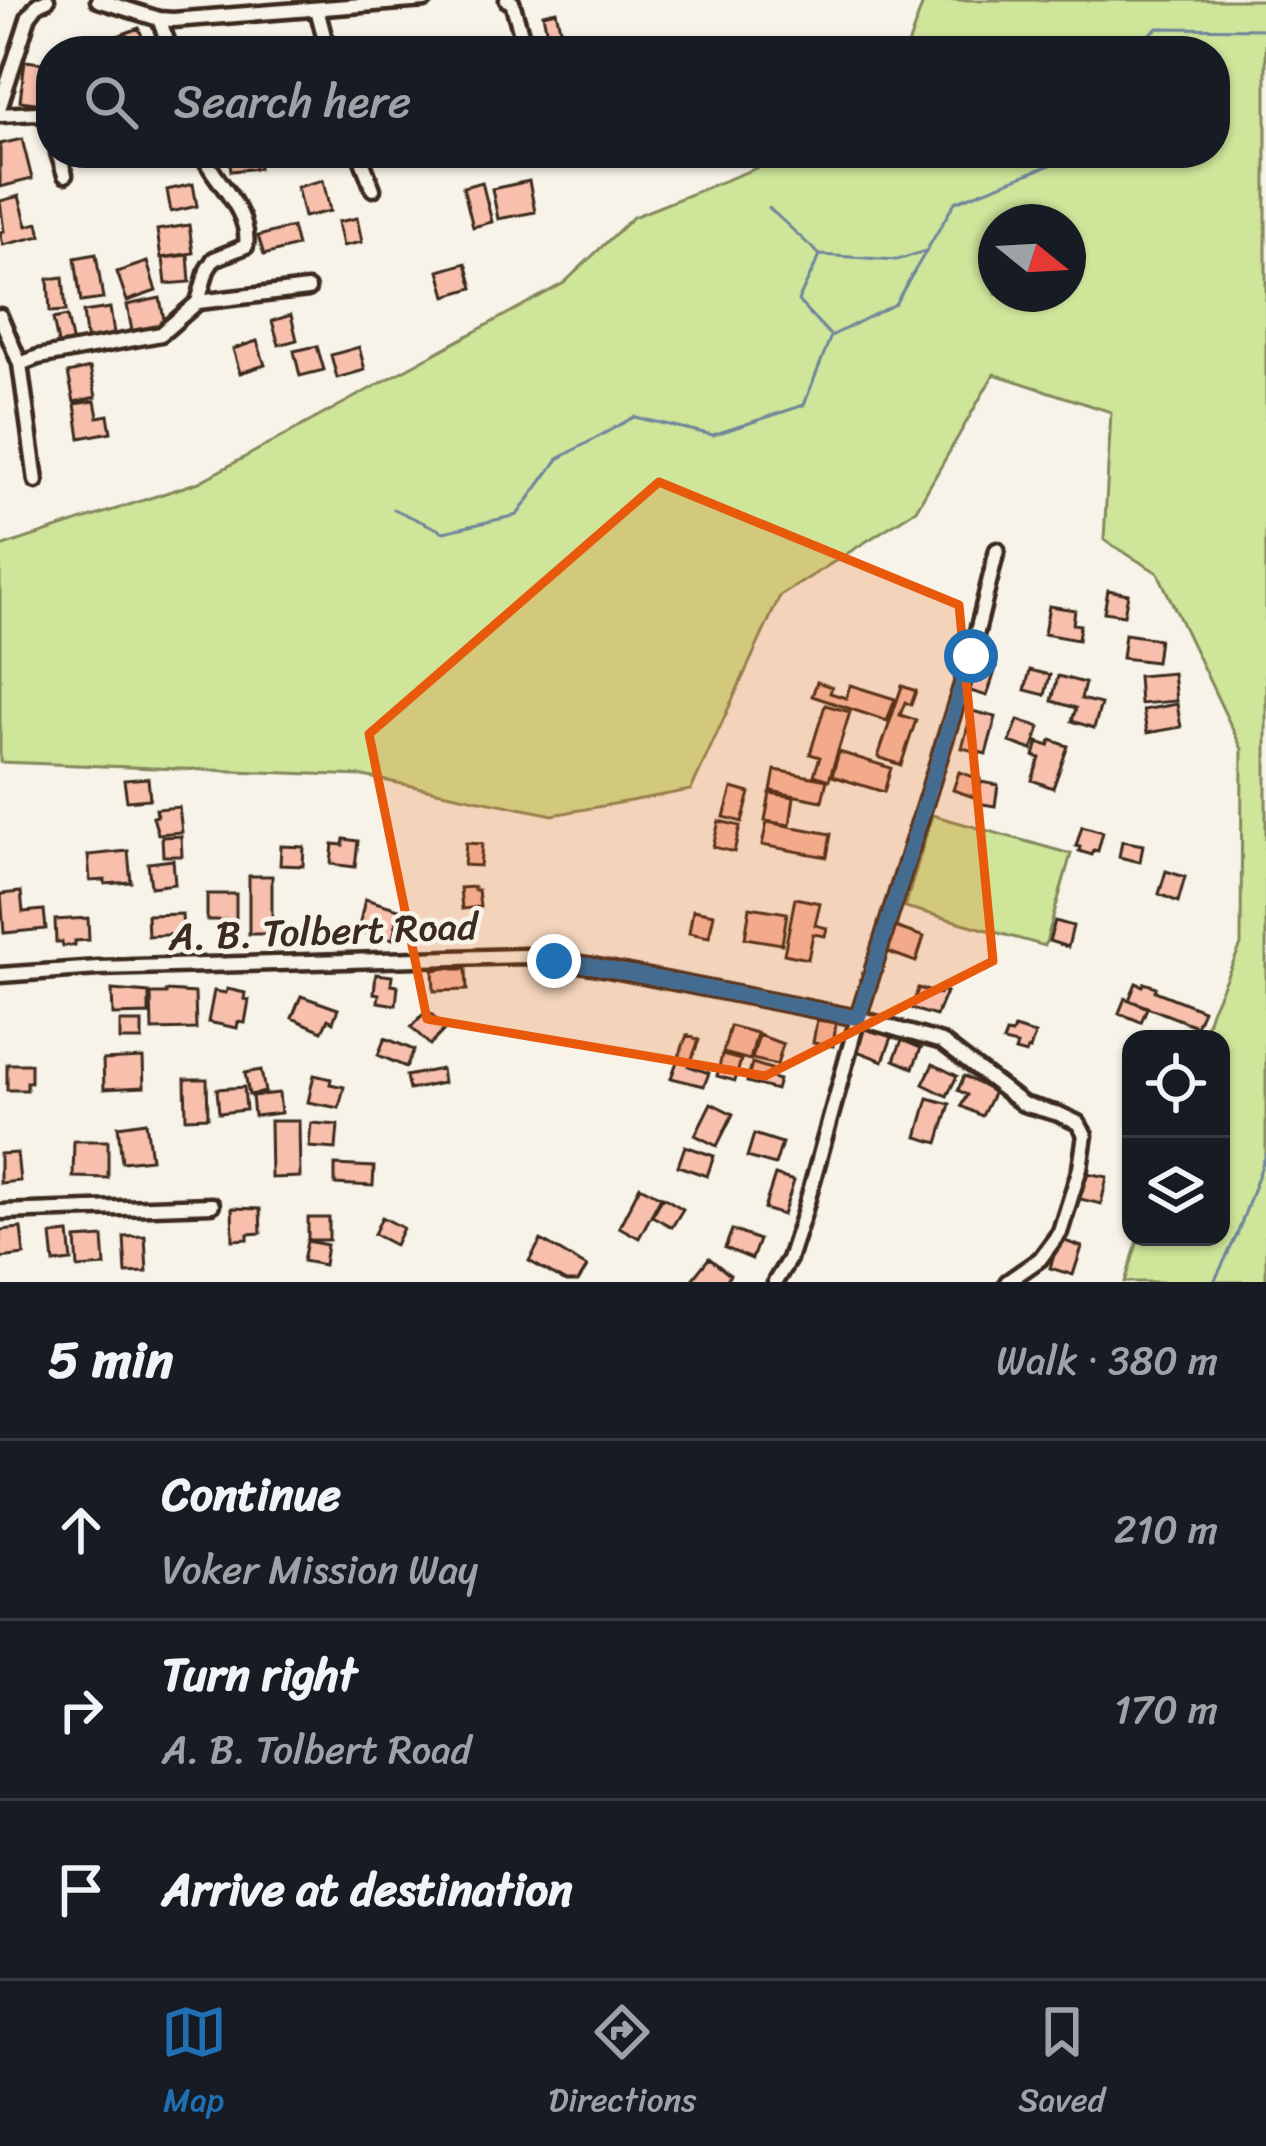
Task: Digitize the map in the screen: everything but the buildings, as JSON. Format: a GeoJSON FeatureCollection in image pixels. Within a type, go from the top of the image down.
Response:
{"type":"FeatureCollection","features":[{"type":"Feature","properties":{"kind":"street"},"geometry":{"type":"LineString","coordinates":[[36,113],[0,110],[29,16],[47,0]]}},
{"type":"Feature","properties":{"kind":"street"},"geometry":{"type":"LineString","coordinates":[[98,0],[159,20],[425,0]]}},
{"type":"Feature","properties":{"kind":"street"},"geometry":{"type":"LineString","coordinates":[[507,0],[512,2],[522,36]]}},
{"type":"Feature","properties":{"kind":"street"},"geometry":{"type":"LineString","coordinates":[[317,9],[324,36]]}},
{"type":"Feature","properties":{"kind":"street"},"geometry":{"type":"LineString","coordinates":[[159,20],[165,36]]}},
{"type":"Feature","properties":{"kind":"street"},"geometry":{"type":"LineString","coordinates":[[63,168],[65,175]]}},
{"type":"Feature","properties":{"kind":"street"},"geometry":{"type":"LineString","coordinates":[[20,364],[161,334],[198,302],[214,260],[246,246],[248,236],[232,196],[210,168]]}},
{"type":"Feature","properties":{"kind":"street"},"geometry":{"type":"LineString","coordinates":[[365,168],[373,189]]}},
{"type":"Feature","properties":{"kind":"street"},"geometry":{"type":"LineString","coordinates":[[198,302],[308,289]]}},
{"type":"Feature","properties":{"kind":"street"},"geometry":{"type":"LineString","coordinates":[[0,316],[20,364],[36,481]]}},
{"type":"Feature","properties":{"kind":"street"},"geometry":{"type":"LineString","coordinates":[[776,1282],[804,1213],[858,1018],[971,656],[997,550]]}},
{"type":"Feature","properties":{"kind":"street","name":"A. B. Tolbert Road"},"geometry":{"type":"LineString","coordinates":[[0,975],[120,967],[525,956],[858,1018],[942,1042],[1023,1104],[1059,1114],[1078,1124],[1085,1135],[1060,1232],[1040,1259],[1007,1282]]}},
{"type":"Feature","properties":{"kind":"street"},"geometry":{"type":"LineString","coordinates":[[0,1212],[212,1205]]}},
{"type":"Feature","properties":{"kind":"highlighted area"},"geometry":{"type":"Polygon","coordinates":[[[659,482],[959,605],[993,961],[765,1076],[427,1019],[369,734],[659,482]]]}},
{"type":"Feature","properties":{"kind":"green space"},"geometry":{"type":"Polygon","coordinates":[[[924,0],[1266,0],[1266,1282],[1125,1282],[1136,1246],[1230,1246],[1230,1030],[1205,1030],[1241,945],[1242,749],[1158,573],[1104,540],[1111,412],[994,374],[916,510],[780,596],[691,790],[553,815],[363,776],[0,762],[0,547],[199,482],[564,283],[633,217],[756,168],[1230,168],[1230,36],[911,36],[924,0]]]}},
{"type":"Feature","properties":{"kind":"green space"},"geometry":{"type":"Polygon","coordinates":[[[932,815],[1071,854],[1045,946],[905,907],[932,815]]]}},
{"type":"Feature","properties":{"kind":"waterway"},"geometry":{"type":"LineString","coordinates":[[1147,36],[1158,28],[1266,29]]}},
{"type":"Feature","properties":{"kind":"waterway"},"geometry":{"type":"LineString","coordinates":[[394,509],[444,532],[517,515],[558,459],[634,417],[713,435],[804,405],[831,336],[895,304],[955,202],[1042,168]]}},
{"type":"Feature","properties":{"kind":"waterway"},"geometry":{"type":"LineString","coordinates":[[769,208],[820,255],[897,260],[926,251]]}},
{"type":"Feature","properties":{"kind":"waterway"},"geometry":{"type":"LineString","coordinates":[[820,255],[798,301],[829,334]]}},
{"type":"Feature","properties":{"kind":"waterway"},"geometry":{"type":"LineString","coordinates":[[1214,1282],[1237,1235],[1266,1154]]}},
{"type":"Feature","properties":{"kind":"route"},"geometry":{"type":"LineString","coordinates":[[554,961],[858,1018],[971,656]]}}]}
